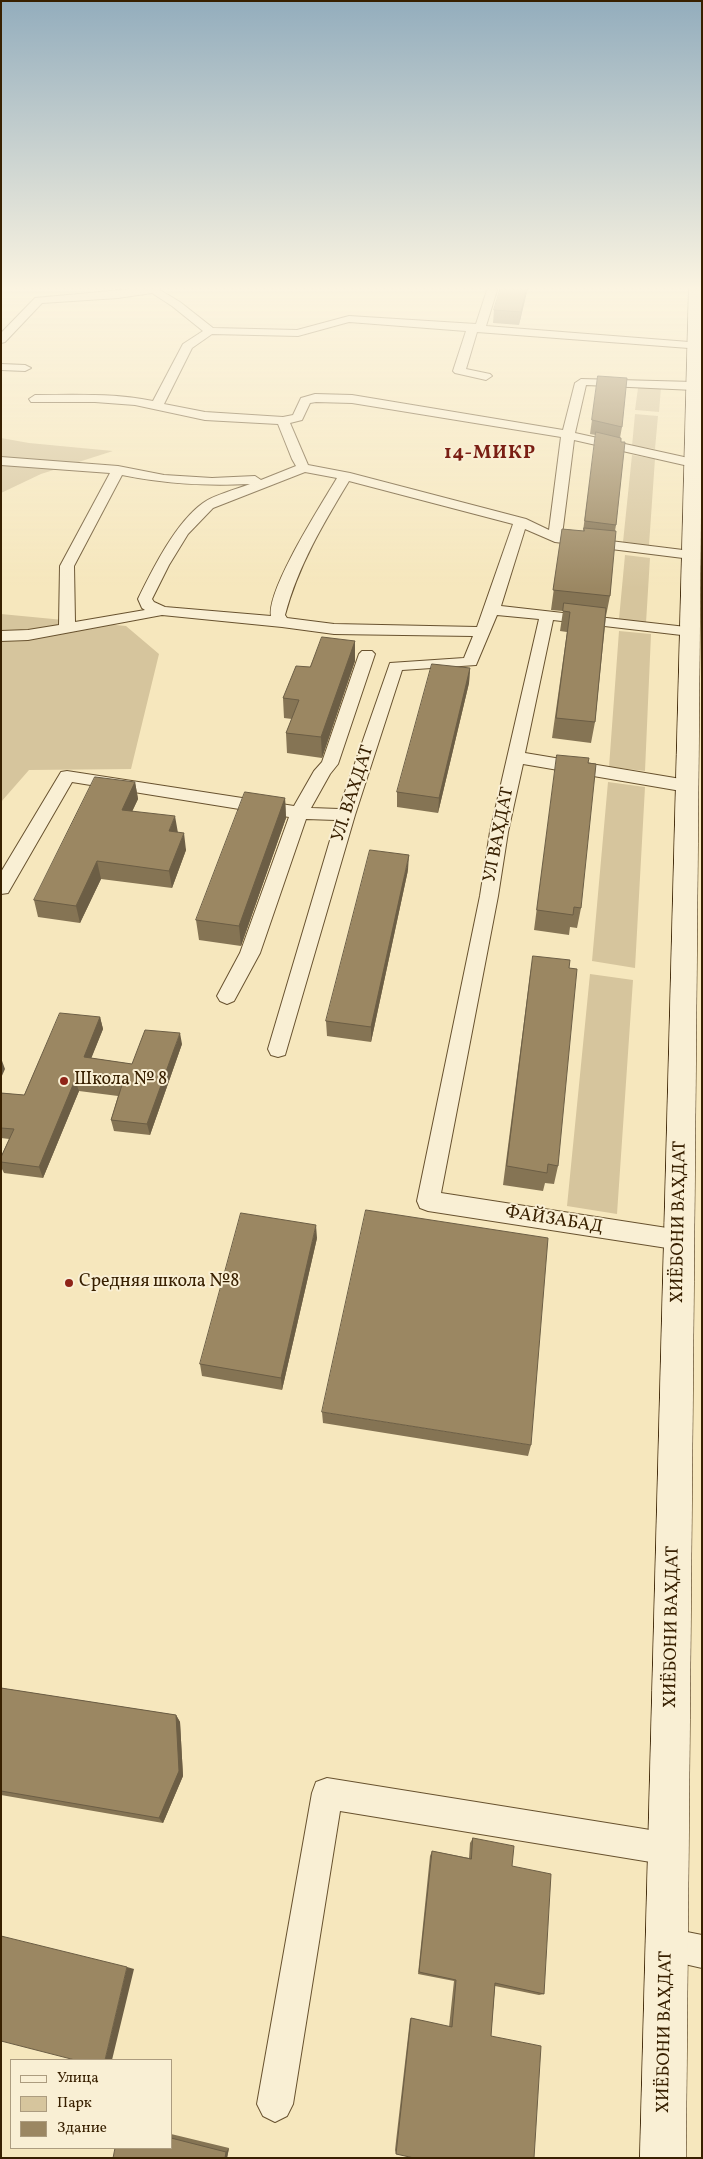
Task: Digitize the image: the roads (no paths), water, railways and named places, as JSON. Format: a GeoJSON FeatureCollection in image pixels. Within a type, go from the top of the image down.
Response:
{"type":"FeatureCollection","features":[{"type":"Feature","properties":{"kind":"main road","name":"ХИЁБОНИ ВАҲДАТ"},"geometry":{"type":"LineString","coordinates":[[663,2158],[687,786],[694,629],[691,555],[696,471],[694,388]]}},
{"type":"Feature","properties":{"kind":"street"},"geometry":{"type":"LineString","coordinates":[[157,405],[166,388]]}},
{"type":"Feature","properties":{"kind":"street"},"geometry":{"type":"LineString","coordinates":[[555,538],[568,434],[580,388]]}},
{"type":"Feature","properties":{"kind":"street"},"geometry":{"type":"LineString","coordinates":[[35,399],[95,398],[157,405],[205,416],[283,421],[298,417],[305,401],[315,398],[378,402],[568,434],[696,471]]}},
{"type":"Feature","properties":{"kind":"street"},"geometry":{"type":"LineString","coordinates":[[283,421],[298,459],[304,468]]}},
{"type":"Feature","properties":{"kind":"street"},"geometry":{"type":"LineString","coordinates":[[1,462],[118,470],[164,479],[212,482],[280,479]]}},
{"type":"Feature","properties":{"kind":"street"},"geometry":{"type":"LineString","coordinates":[[162,611],[147,605],[145,599],[162,565],[183,532],[208,505],[280,479],[304,468],[345,476],[521,522],[555,538],[691,555]]}},
{"type":"Feature","properties":{"kind":"street"},"geometry":{"type":"LineString","coordinates":[[67,628],[67,566],[118,470]]}},
{"type":"Feature","properties":{"kind":"street"},"geometry":{"type":"LineString","coordinates":[[282,622],[277,615],[280,601],[305,545],[345,476]]}},
{"type":"Feature","properties":{"kind":"street"},"geometry":{"type":"LineString","coordinates":[[521,522],[492,610],[694,629]]}},
{"type":"Feature","properties":{"kind":"street","name":"УЛ. ВАХДАТ"},"geometry":{"type":"LineString","coordinates":[[278,1049],[346,815],[396,666],[470,662],[492,610]]}},
{"type":"Feature","properties":{"kind":"street"},"geometry":{"type":"LineString","coordinates":[[1,636],[67,628],[162,611],[282,622],[334,629],[482,632]]}},
{"type":"Feature","properties":{"kind":"street","name":"УЛ ВАҲДАТ"},"geometry":{"type":"LineString","coordinates":[[428,1201],[489,896],[498,832],[547,615]]}},
{"type":"Feature","properties":{"kind":"street"},"geometry":{"type":"LineString","coordinates":[[227,996],[250,953],[300,813],[323,771],[330,764],[367,654]]}},
{"type":"Feature","properties":{"kind":"street"},"geometry":{"type":"LineString","coordinates":[[515,757],[687,786]]}},
{"type":"Feature","properties":{"kind":"street"},"geometry":{"type":"LineString","coordinates":[[1,888],[67,776],[300,813],[346,815]]}},
{"type":"Feature","properties":{"kind":"street","name":"ФАЙЗАБАД"},"geometry":{"type":"LineString","coordinates":[[428,1201],[680,1240]]}},
{"type":"Feature","properties":{"kind":"street"},"geometry":{"type":"LineString","coordinates":[[275,2104],[327,1793],[669,1849]]}},
{"type":"Feature","properties":{"kind":"street"},"geometry":{"type":"LineString","coordinates":[[667,1944],[702,1952]]}},
{"type":"Feature","properties":{"kind":"place","name":"Школа № 8"},"geometry":{"type":"Point","coordinates":[64,1081]}},
{"type":"Feature","properties":{"kind":"place","name":"Средняя школа №8"},"geometry":{"type":"Point","coordinates":[69,1283]}},
{"type":"Feature","properties":{"kind":"district","name":"14-МИКР"},"geometry":{"type":"Point","coordinates":[490,455]}}]}
